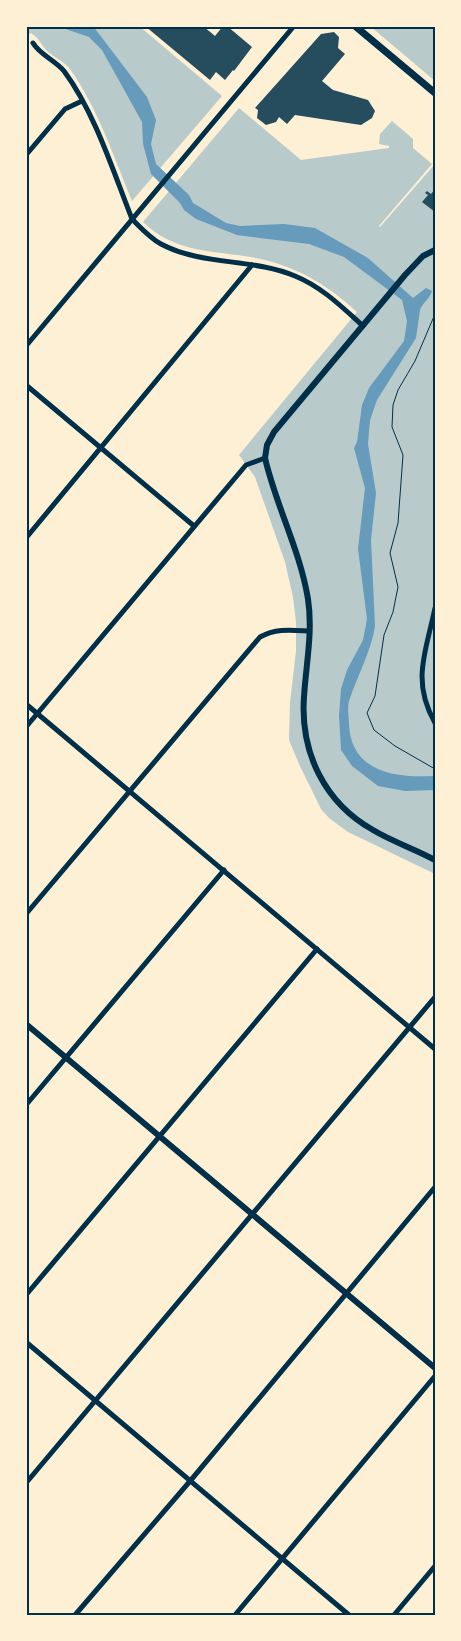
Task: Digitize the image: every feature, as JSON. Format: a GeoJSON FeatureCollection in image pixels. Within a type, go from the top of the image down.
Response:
{"type":"FeatureCollection","features":[{"type":"Feature","properties":{"kind":"main road"},"geometry":{"type":"LineString","coordinates":[[355,26],[435,93]]}},
{"type":"Feature","properties":{"kind":"street"},"geometry":{"type":"LineString","coordinates":[[26,346],[294,26]]}},
{"type":"Feature","properties":{"kind":"street"},"geometry":{"type":"LineString","coordinates":[[32,43],[36,49],[63,70],[82,101],[132,219],[160,244],[195,256],[252,265],[295,276],[315,286],[363,326]]}},
{"type":"Feature","properties":{"kind":"street"},"geometry":{"type":"LineString","coordinates":[[26,155],[65,109],[82,101]]}},
{"type":"Feature","properties":{"kind":"street"},"geometry":{"type":"LineString","coordinates":[[435,250],[423,256],[405,274],[274,432],[266,445],[265,458],[302,570],[308,601],[310,641],[304,700],[304,730],[312,762],[324,785],[343,808],[360,822],[435,860]]}},
{"type":"Feature","properties":{"kind":"street"},"geometry":{"type":"LineString","coordinates":[[26,538],[102,449],[252,265]]}},
{"type":"Feature","properties":{"kind":"street"},"geometry":{"type":"LineString","coordinates":[[26,385],[194,526]]}},
{"type":"Feature","properties":{"kind":"street"},"geometry":{"type":"LineString","coordinates":[[26,727],[246,465],[265,458]]}},
{"type":"Feature","properties":{"kind":"street"},"geometry":{"type":"LineString","coordinates":[[435,608],[422,663],[421,680],[424,697],[435,723]]}},
{"type":"Feature","properties":{"kind":"street"},"geometry":{"type":"LineString","coordinates":[[26,914],[260,637],[280,630],[310,631]]}},
{"type":"Feature","properties":{"kind":"street"},"geometry":{"type":"LineString","coordinates":[[26,704],[435,1049]]}},
{"type":"Feature","properties":{"kind":"street"},"geometry":{"type":"LineString","coordinates":[[26,1105],[224,870]]}},
{"type":"Feature","properties":{"kind":"street"},"geometry":{"type":"LineString","coordinates":[[26,1295],[317,949]]}},
{"type":"Feature","properties":{"kind":"street"},"geometry":{"type":"LineString","coordinates":[[26,1483],[435,997]]}},
{"type":"Feature","properties":{"kind":"street"},"geometry":{"type":"LineString","coordinates":[[26,1024],[435,1368]]}},
{"type":"Feature","properties":{"kind":"street"},"geometry":{"type":"LineString","coordinates":[[76,1615],[435,1187]]}},
{"type":"Feature","properties":{"kind":"street"},"geometry":{"type":"LineString","coordinates":[[26,1342],[349,1615]]}},
{"type":"Feature","properties":{"kind":"street"},"geometry":{"type":"LineString","coordinates":[[235,1615],[435,1376]]}},
{"type":"Feature","properties":{"kind":"street"},"geometry":{"type":"LineString","coordinates":[[394,1615],[435,1566]]}},
{"type":"Feature","properties":{"kind":"path"},"geometry":{"type":"LineString","coordinates":[[435,314],[417,358],[394,399],[392,427],[403,455],[399,516],[390,553],[398,587],[393,612],[384,635],[375,696],[367,713],[374,730],[395,746],[435,769]]}},
{"type":"Feature","properties":{"kind":"shaded area"},"geometry":{"type":"Polygon","coordinates":[[[26,26],[139,26],[222,96],[132,201],[105,134],[80,84],[68,66],[46,50],[31,33],[26,35],[26,26]]]}},
{"type":"Feature","properties":{"kind":"shaded area"},"geometry":{"type":"Polygon","coordinates":[[[370,26],[435,26],[435,81],[370,26]]]}},
{"type":"Feature","properties":{"kind":"shaded area"},"geometry":{"type":"Polygon","coordinates":[[[239,108],[301,160],[389,148],[389,146],[379,144],[380,134],[392,121],[413,139],[413,148],[432,164],[380,227],[435,164],[435,874],[348,832],[329,818],[321,809],[299,764],[289,740],[290,702],[296,651],[296,622],[293,597],[285,562],[255,477],[239,455],[357,312],[326,287],[291,268],[265,260],[186,247],[157,233],[143,222],[239,108]]]}},
{"type":"Feature","properties":{"kind":"water"},"geometry":{"type":"Polygon","coordinates":[[[57,26],[93,26],[147,97],[156,120],[151,144],[156,164],[189,195],[193,203],[226,223],[240,226],[284,224],[315,228],[368,258],[413,298],[426,288],[432,291],[420,310],[416,338],[377,400],[370,420],[368,444],[376,493],[371,540],[375,626],[367,655],[349,701],[348,710],[352,740],[358,753],[367,763],[378,769],[405,776],[435,776],[435,790],[405,791],[378,786],[352,766],[341,750],[339,716],[341,689],[347,670],[363,640],[367,619],[358,549],[365,488],[354,448],[357,442],[362,405],[369,388],[404,341],[407,321],[402,300],[344,257],[309,244],[237,235],[196,219],[184,210],[180,203],[151,174],[143,144],[142,122],[102,50],[89,37],[57,26]]]}},
{"type":"Feature","properties":{"kind":"building"},"geometry":{"type":"Polygon","coordinates":[[[145,26],[203,26],[215,36],[223,26],[227,26],[252,47],[225,80],[216,72],[210,80],[145,26]]]}},
{"type":"Feature","properties":{"kind":"building"},"geometry":{"type":"Polygon","coordinates":[[[334,32],[339,37],[338,48],[345,54],[322,81],[333,90],[368,100],[375,111],[372,118],[361,125],[295,115],[287,124],[279,117],[276,122],[266,125],[257,118],[258,110],[255,108],[321,34],[334,32]]]}},
{"type":"Feature","properties":{"kind":"building"},"geometry":{"type":"Polygon","coordinates":[[[435,189],[435,212],[422,202],[428,195],[425,193],[427,191],[431,194],[435,189]]]}}]}
